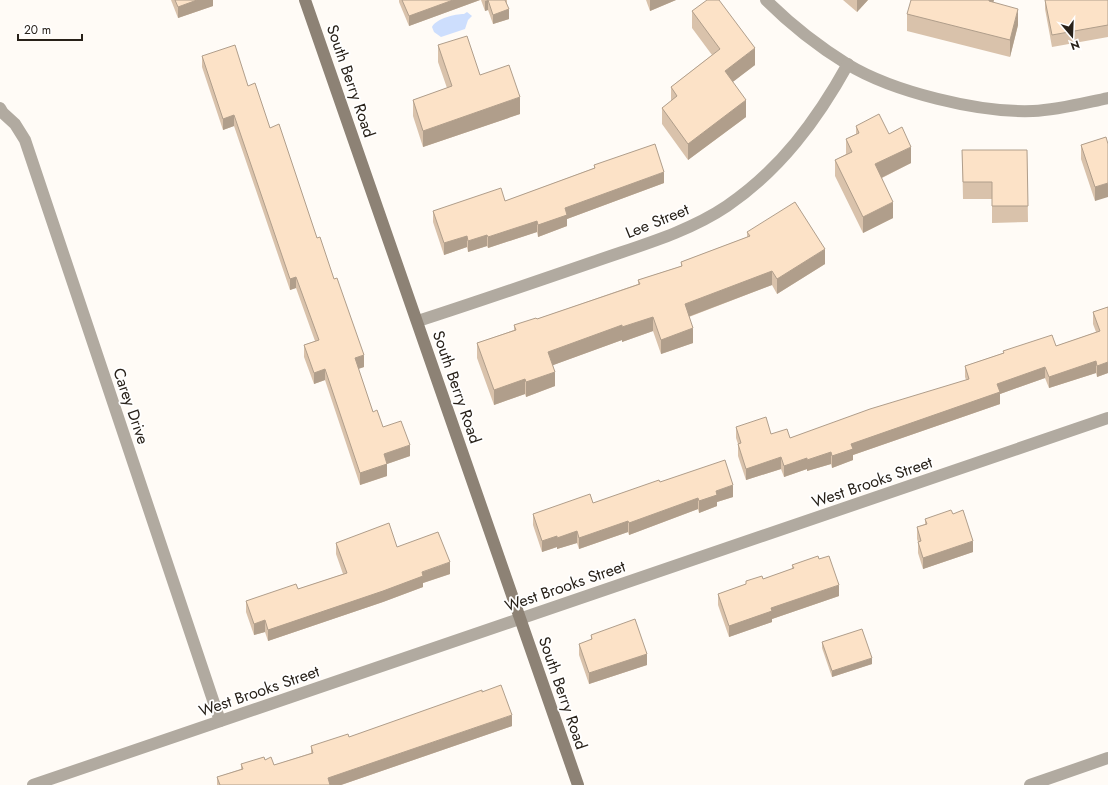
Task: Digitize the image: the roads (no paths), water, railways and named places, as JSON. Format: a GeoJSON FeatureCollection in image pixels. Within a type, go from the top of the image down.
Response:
{"type":"FeatureCollection","features":[{"type":"Feature","properties":{"kind":"street","name":"South Berry Road"},"geometry":{"type":"LineString","coordinates":[[305,0],[418,321],[519,619],[578,785]]}},
{"type":"Feature","properties":{"kind":"street"},"geometry":{"type":"LineString","coordinates":[[766,0],[796,27],[848,64],[876,78],[927,96],[999,109],[1033,111],[1064,107],[1108,98]]}},
{"type":"Feature","properties":{"kind":"street","name":"Lee Street"},"geometry":{"type":"LineString","coordinates":[[418,321],[669,235],[726,206],[768,173],[791,149],[809,126],[848,64]]}},
{"type":"Feature","properties":{"kind":"street","name":"Carey Drive"},"geometry":{"type":"LineString","coordinates":[[1,112],[15,124],[25,140],[220,721]]}},
{"type":"Feature","properties":{"kind":"street","name":"West Brooks Street"},"geometry":{"type":"LineString","coordinates":[[33,785],[1108,418]]}},
{"type":"Feature","properties":{"kind":"street"},"geometry":{"type":"LineString","coordinates":[[1030,785],[1108,758]]}},
{"type":"Feature","properties":{"kind":"water"},"geometry":{"type":"Polygon","coordinates":[[[467,12],[472,16],[468,20],[465,29],[441,37],[434,32],[432,27],[438,21],[446,17],[464,14],[467,12]]]}}]}
